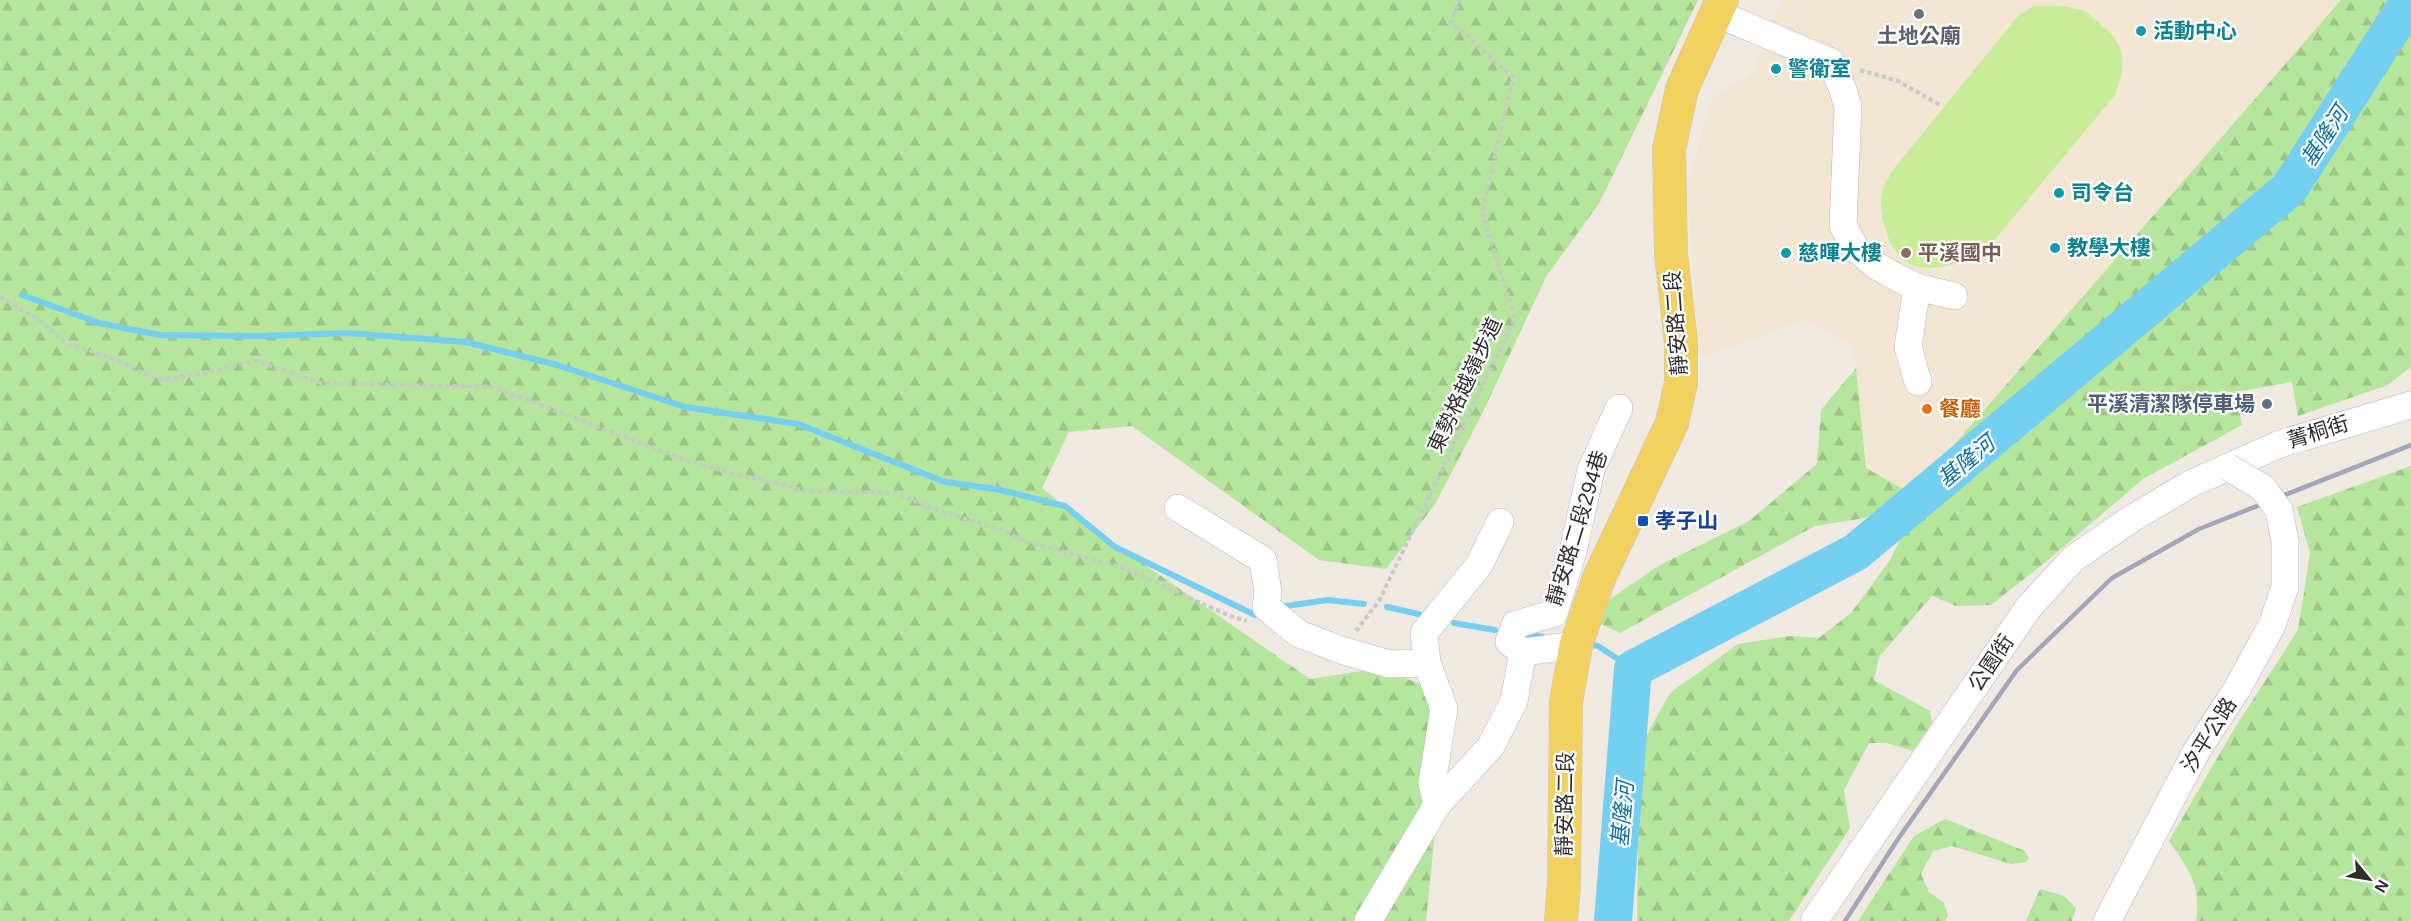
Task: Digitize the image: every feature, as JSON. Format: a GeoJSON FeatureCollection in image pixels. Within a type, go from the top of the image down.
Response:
{"type":"FeatureCollection","features":[{"type":"Feature","properties":{"kind":"main road","name":"靜安路二段"},"geometry":{"type":"LineString","coordinates":[[1561,921],[1566,702],[1579,637],[1599,578],[1672,423],[1681,383],[1681,342],[1671,254],[1669,149],[1682,89],[1719,6]]}},
{"type":"Feature","properties":{"kind":"street"},"geometry":{"type":"LineString","coordinates":[[1719,6],[1831,62],[1848,107],[1843,225],[1855,248],[1875,265],[1917,287],[1954,296]]}},
{"type":"Feature","properties":{"kind":"street"},"geometry":{"type":"LineString","coordinates":[[1917,287],[1908,347],[1918,382]]}},
{"type":"Feature","properties":{"kind":"street","name":"菁桐街"},"geometry":{"type":"LineString","coordinates":[[2228,467],[2280,444],[2411,405]]}},
{"type":"Feature","properties":{"kind":"street","name":"靜安路二段294巷"},"geometry":{"type":"LineString","coordinates":[[1523,652],[1509,642],[1515,625],[1554,613],[1573,551],[1591,470],[1619,408]]}},
{"type":"Feature","properties":{"kind":"street","name":"汐平公路"},"geometry":{"type":"LineString","coordinates":[[2106,921],[2196,752],[2237,689],[2272,626],[2285,586],[2285,541],[2278,510],[2263,488],[2228,467]]}},
{"type":"Feature","properties":{"kind":"street","name":"公園街"},"geometry":{"type":"LineString","coordinates":[[1814,921],[2029,608],[2073,559],[2131,519],[2180,490],[2228,467]]}},
{"type":"Feature","properties":{"kind":"street"},"geometry":{"type":"LineString","coordinates":[[1178,508],[1263,560],[1268,592],[1266,607],[1299,634],[1341,650],[1389,664],[1427,663]]}},
{"type":"Feature","properties":{"kind":"street"},"geometry":{"type":"LineString","coordinates":[[1437,805],[1432,783],[1444,709],[1427,663],[1425,633],[1479,565],[1500,522]]}},
{"type":"Feature","properties":{"kind":"street"},"geometry":{"type":"LineString","coordinates":[[1368,921],[1437,805],[1491,746],[1514,701],[1523,652],[1579,637]]}},
{"type":"Feature","properties":{"kind":"path","name":"東勢格越嶺步道"},"geometry":{"type":"LineString","coordinates":[[1341,650],[1379,601],[1515,318],[1482,213],[1514,77],[1451,22],[1459,0]]}},
{"type":"Feature","properties":{"kind":"path"},"geometry":{"type":"LineString","coordinates":[[1831,62],[1898,81],[1940,105]]}},
{"type":"Feature","properties":{"kind":"path"},"geometry":{"type":"LineString","coordinates":[[0,300],[33,316],[67,343],[114,359],[158,380],[256,361],[321,383],[493,387],[688,461],[728,472],[807,491],[897,493],[928,507],[971,519],[1030,543],[1121,567],[1230,616],[1253,622]]}},
{"type":"Feature","properties":{"kind":"shaded area","name":"平溪國中"},"geometry":{"type":"Polygon","coordinates":[[[1781,0],[2341,0],[1911,494],[1866,468],[1854,346],[1805,320],[1700,358],[1687,187],[1712,98],[1754,71],[1781,0]]]}},
{"type":"Feature","properties":{"kind":"green space"},"geometry":{"type":"Polygon","coordinates":[[[0,0],[1698,0],[1600,202],[1546,277],[1481,416],[1435,504],[1386,569],[1319,560],[1132,426],[1069,432],[1042,488],[1093,529],[1310,679],[1381,668],[1432,689],[1444,742],[1426,921],[0,921],[0,0]]]}},
{"type":"Feature","properties":{"kind":"green space"},"geometry":{"type":"Polygon","coordinates":[[[2341,0],[2411,0],[2411,367],[2388,385],[2298,416],[2292,382],[2236,392],[2242,425],[2143,479],[2047,561],[1991,605],[1956,606],[1932,596],[1879,657],[1874,680],[1930,711],[1932,723],[1913,751],[1887,743],[1869,743],[1844,790],[1850,828],[1789,921],[1637,921],[1639,788],[1645,738],[1670,693],[1738,644],[1790,636],[1819,638],[1851,613],[1890,560],[1908,523],[1883,507],[1865,518],[1815,526],[1620,633],[1599,623],[1603,604],[1658,566],[1749,521],[1817,464],[1821,410],[1856,368],[1866,468],[1911,494],[2341,0]]]}},
{"type":"Feature","properties":{"kind":"green space"},"geometry":{"type":"Polygon","coordinates":[[[2034,6],[2081,10],[2109,32],[2120,47],[2123,64],[2115,95],[1987,249],[1959,262],[1938,267],[1928,268],[1908,263],[1895,251],[1886,231],[1881,210],[1885,184],[1892,171],[2018,16],[2034,6]]]}},
{"type":"Feature","properties":{"kind":"green space"},"geometry":{"type":"Polygon","coordinates":[[[2411,466],[2411,921],[2196,921],[2197,897],[2192,878],[2169,841],[2234,729],[2298,630],[2310,553],[2297,507],[2411,466]]]}},
{"type":"Feature","properties":{"kind":"green space"},"geometry":{"type":"Polygon","coordinates":[[[1945,819],[2025,851],[2029,858],[2026,862],[2011,864],[1952,846],[1933,851],[1921,874],[1929,892],[1944,903],[1948,916],[1945,921],[1858,921],[1914,836],[1945,819]]]}},
{"type":"Feature","properties":{"kind":"green space"},"geometry":{"type":"Polygon","coordinates":[[[2040,889],[2064,896],[2076,908],[2072,921],[2026,921],[2040,889]]]}},
{"type":"Feature","properties":{"kind":"waterway","name":"基隆河"},"geometry":{"type":"LineString","coordinates":[[1613,921],[1633,669],[1856,552],[2289,189],[2410,0]]}},
{"type":"Feature","properties":{"kind":"waterway"},"geometry":{"type":"LineString","coordinates":[[22,295],[99,323],[160,335],[265,336],[347,333],[466,342],[557,365],[685,407],[798,424],[945,482],[996,489],[1065,506],[1115,547],[1255,615]]}},
{"type":"Feature","properties":{"kind":"waterway"},"geometry":{"type":"LineString","coordinates":[[1286,606],[1328,600],[1364,604]]}},
{"type":"Feature","properties":{"kind":"waterway"},"geometry":{"type":"LineString","coordinates":[[1387,607],[1419,614]]}},
{"type":"Feature","properties":{"kind":"waterway"},"geometry":{"type":"LineString","coordinates":[[1454,623],[1495,630]]}},
{"type":"Feature","properties":{"kind":"waterway"},"geometry":{"type":"LineString","coordinates":[[1529,635],[1543,637]]}},
{"type":"Feature","properties":{"kind":"waterway"},"geometry":{"type":"LineString","coordinates":[[1586,644],[1598,646],[1633,669]]}},
{"type":"Feature","properties":{"kind":"railway"},"geometry":{"type":"LineString","coordinates":[[1845,921],[1898,839],[2017,670],[2112,578],[2199,529],[2411,445]]}},
{"type":"Feature","properties":{"kind":"place","name":"土地公廟"},"geometry":{"type":"Point","coordinates":[1919,14]}},
{"type":"Feature","properties":{"kind":"place","name":"活動中心"},"geometry":{"type":"Point","coordinates":[2141,31]}},
{"type":"Feature","properties":{"kind":"place","name":"警衛室"},"geometry":{"type":"Point","coordinates":[1776,69]}},
{"type":"Feature","properties":{"kind":"place","name":"司令台"},"geometry":{"type":"Point","coordinates":[2059,193]}},
{"type":"Feature","properties":{"kind":"place","name":"教學大樓"},"geometry":{"type":"Point","coordinates":[2055,248]}},
{"type":"Feature","properties":{"kind":"place","name":"慈暉大樓"},"geometry":{"type":"Point","coordinates":[1786,253]}},
{"type":"Feature","properties":{"kind":"place","name":"平溪國中"},"geometry":{"type":"Point","coordinates":[1906,253]}},
{"type":"Feature","properties":{"kind":"place","name":"平溪清潔隊停車場"},"geometry":{"type":"Point","coordinates":[2267,404]}},
{"type":"Feature","properties":{"kind":"place","name":"餐廳"},"geometry":{"type":"Point","coordinates":[1927,409]}},
{"type":"Feature","properties":{"kind":"place","name":"孝子山"},"geometry":{"type":"Point","coordinates":[1643,521]}}]}
